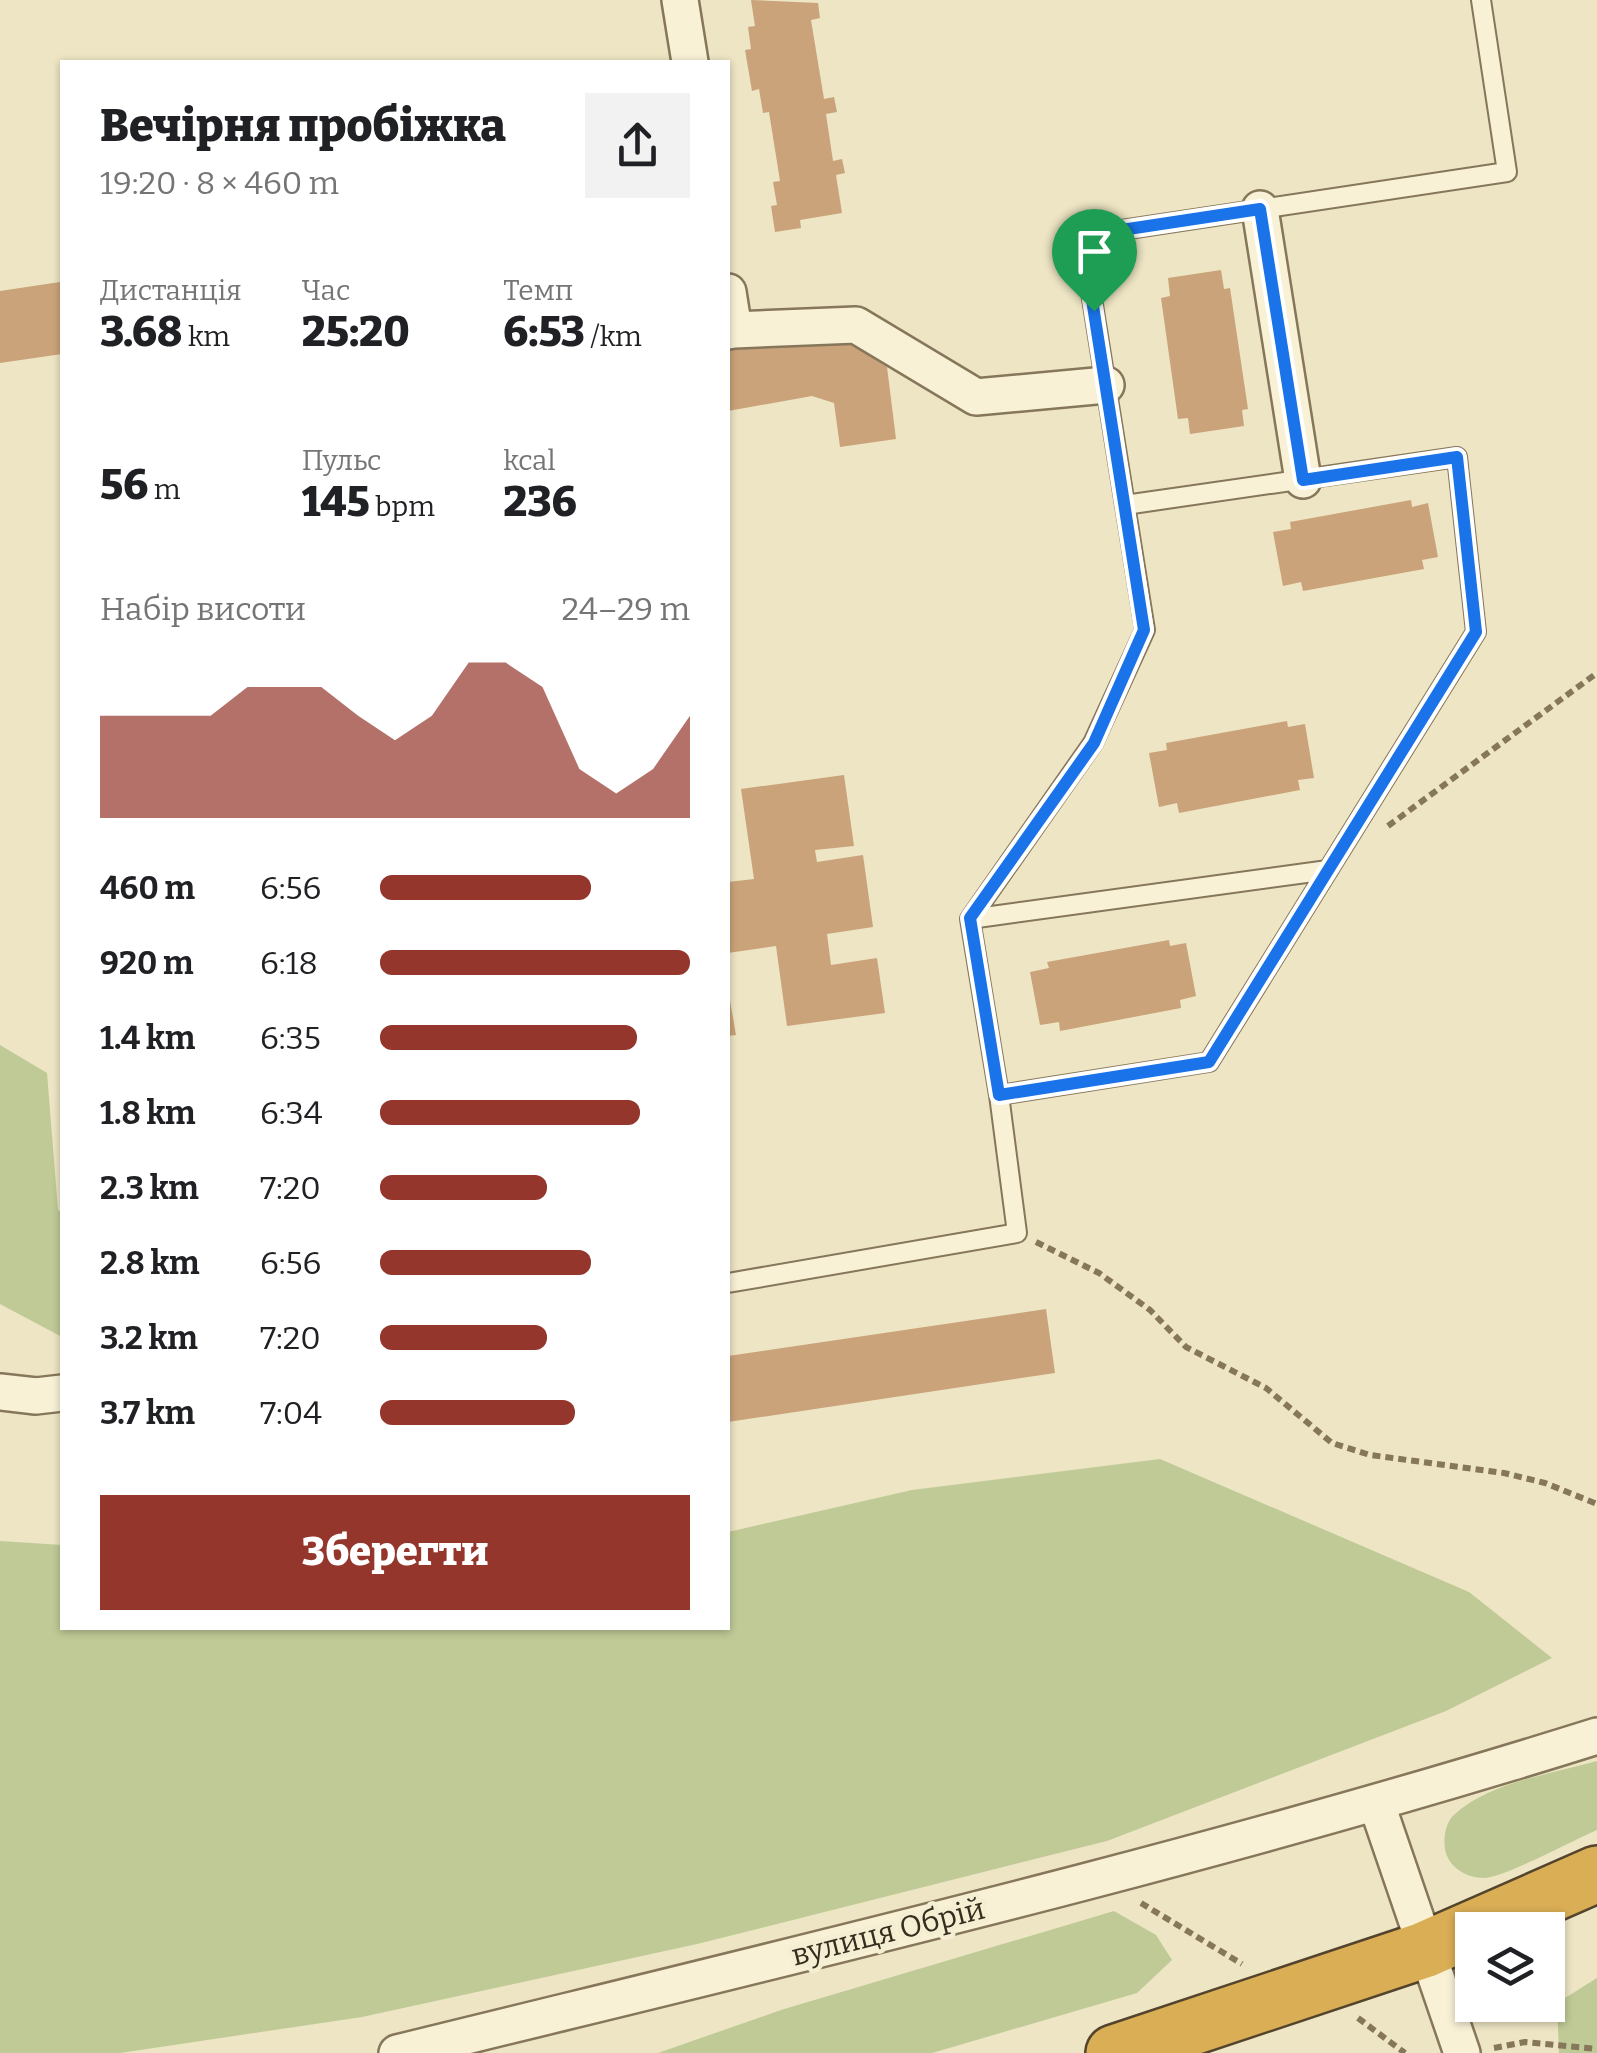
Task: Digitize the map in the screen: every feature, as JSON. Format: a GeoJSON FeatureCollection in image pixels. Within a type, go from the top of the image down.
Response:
{"type":"FeatureCollection","features":[{"type":"Feature","properties":{"kind":"highway"},"geometry":{"type":"LineString","coordinates":[[1114,2053],[1424,1950],[1597,1874]]}},
{"type":"Feature","properties":{"kind":"street"},"geometry":{"type":"LineString","coordinates":[[680,0],[690,60]]}},
{"type":"Feature","properties":{"kind":"street"},"geometry":{"type":"LineString","coordinates":[[1260,209],[1303,480]]}},
{"type":"Feature","properties":{"kind":"street"},"geometry":{"type":"LineString","coordinates":[[730,331],[856,324],[976,397],[1106,385]]}},
{"type":"Feature","properties":{"kind":"street"},"geometry":{"type":"LineString","coordinates":[[0,1392],[36,1396],[60,1392]]}},
{"type":"Feature","properties":{"kind":"street","name":"вулиця Обрій"},"geometry":{"type":"LineString","coordinates":[[397,2053],[862,1939],[1378,1805],[1597,1736]]}},
{"type":"Feature","properties":{"kind":"street"},"geometry":{"type":"LineString","coordinates":[[1378,1805],[1424,1950],[1476,2051]]}},
{"type":"Feature","properties":{"kind":"lane"},"geometry":{"type":"LineString","coordinates":[[730,1283],[1016,1233],[999,1095],[970,918],[1094,743],[1144,630],[1082,236],[1507,172],[1480,0]]}},
{"type":"Feature","properties":{"kind":"lane"},"geometry":{"type":"LineString","coordinates":[[999,1095],[1209,1062],[1476,632],[1457,457],[1125,506]]}},
{"type":"Feature","properties":{"kind":"lane"},"geometry":{"type":"LineString","coordinates":[[970,918],[1328,870]]}},
{"type":"Feature","properties":{"kind":"path"},"geometry":{"type":"LineString","coordinates":[[1328,870],[1597,673]]}},
{"type":"Feature","properties":{"kind":"path"},"geometry":{"type":"LineString","coordinates":[[1016,1233],[1100,1274],[1150,1310],[1186,1347],[1266,1388],[1332,1444],[1370,1455],[1504,1473],[1545,1483],[1597,1504]]}},
{"type":"Feature","properties":{"kind":"path"},"geometry":{"type":"LineString","coordinates":[[1126,1894],[1252,1970],[1360,2019],[1405,2053]]}},
{"type":"Feature","properties":{"kind":"path"},"geometry":{"type":"LineString","coordinates":[[1476,2051],[1525,2042],[1597,2049]]}},
{"type":"Feature","properties":{"kind":"green space"},"geometry":{"type":"Polygon","coordinates":[[[0,1045],[47,1073],[60,1211],[60,1336],[0,1304],[0,1045]]]}},
{"type":"Feature","properties":{"kind":"green space"},"geometry":{"type":"Polygon","coordinates":[[[1160,1459],[1469,1592],[1552,1658],[1446,1711],[1107,1841],[697,1944],[362,2017],[120,2053],[0,2053],[0,1541],[60,1545],[60,1630],[730,1630],[730,1532],[912,1490],[1160,1459]]]}},
{"type":"Feature","properties":{"kind":"green space"},"geometry":{"type":"Polygon","coordinates":[[[1597,1761],[1597,1830],[1494,1876],[1471,1876],[1450,1861],[1444,1844],[1447,1825],[1469,1803],[1522,1780],[1597,1761]]]}},
{"type":"Feature","properties":{"kind":"green space"},"geometry":{"type":"Polygon","coordinates":[[[1114,1911],[1156,1935],[1172,1960],[1137,1993],[932,2053],[658,2053],[781,2010],[1114,1911]]]}},
{"type":"Feature","properties":{"kind":"green space"},"geometry":{"type":"Polygon","coordinates":[[[1597,1978],[1597,2053],[1559,2053],[1558,2022],[1565,2022],[1565,1998],[1597,1978]]]}},
{"type":"Feature","properties":{"kind":"building"},"geometry":{"type":"Polygon","coordinates":[[[751,0],[818,3],[820,18],[811,20],[824,99],[834,97],[837,112],[826,114],[833,161],[842,159],[845,173],[836,175],[842,213],[800,220],[801,228],[775,232],[771,206],[777,205],[773,182],[780,181],[769,112],[763,113],[759,89],[752,91],[745,50],[751,49],[748,27],[755,26],[751,0]]]}},
{"type":"Feature","properties":{"kind":"building"},"geometry":{"type":"Polygon","coordinates":[[[1221,270],[1224,289],[1230,288],[1248,409],[1242,410],[1244,426],[1190,434],[1188,418],[1178,419],[1161,298],[1170,296],[1168,278],[1221,270]]]}},
{"type":"Feature","properties":{"kind":"building"},"geometry":{"type":"Polygon","coordinates":[[[60,282],[60,354],[0,363],[0,291],[60,282]]]}},
{"type":"Feature","properties":{"kind":"building"},"geometry":{"type":"Polygon","coordinates":[[[822,326],[887,367],[896,439],[840,447],[834,403],[812,396],[730,411],[730,346],[822,326]]]}},
{"type":"Feature","properties":{"kind":"building"},"geometry":{"type":"Polygon","coordinates":[[[1411,500],[1412,507],[1428,503],[1438,557],[1422,560],[1424,569],[1303,591],[1301,582],[1283,586],[1273,532],[1291,529],[1290,522],[1411,500]]]}},
{"type":"Feature","properties":{"kind":"building"},"geometry":{"type":"Polygon","coordinates":[[[1287,721],[1288,727],[1305,724],[1314,778],[1298,780],[1300,790],[1179,813],[1177,803],[1159,807],[1149,753],[1167,750],[1166,743],[1287,721]]]}},
{"type":"Feature","properties":{"kind":"building"},"geometry":{"type":"Polygon","coordinates":[[[844,775],[854,846],[815,850],[817,862],[863,855],[873,927],[827,934],[831,965],[877,958],[885,1013],[787,1026],[776,946],[730,953],[730,882],[754,879],[741,789],[844,775]]]}},
{"type":"Feature","properties":{"kind":"building"},"geometry":{"type":"Polygon","coordinates":[[[1169,940],[1170,946],[1186,943],[1196,996],[1180,1000],[1181,1008],[1060,1031],[1059,1022],[1040,1025],[1030,972],[1049,968],[1047,962],[1169,940]]]}},
{"type":"Feature","properties":{"kind":"building"},"geometry":{"type":"Polygon","coordinates":[[[730,1000],[736,1035],[730,1036],[730,1000]]]}},
{"type":"Feature","properties":{"kind":"building"},"geometry":{"type":"Polygon","coordinates":[[[1046,1309],[1055,1373],[730,1422],[730,1356],[1046,1309]]]}},
{"type":"Feature","properties":{"kind":"route"},"geometry":{"type":"LineString","coordinates":[[1260,209],[1303,480],[1457,457],[1476,632],[1209,1062],[999,1095],[970,918],[1094,743],[1144,630],[1094,311],[1082,236],[1260,209]]}}]}
